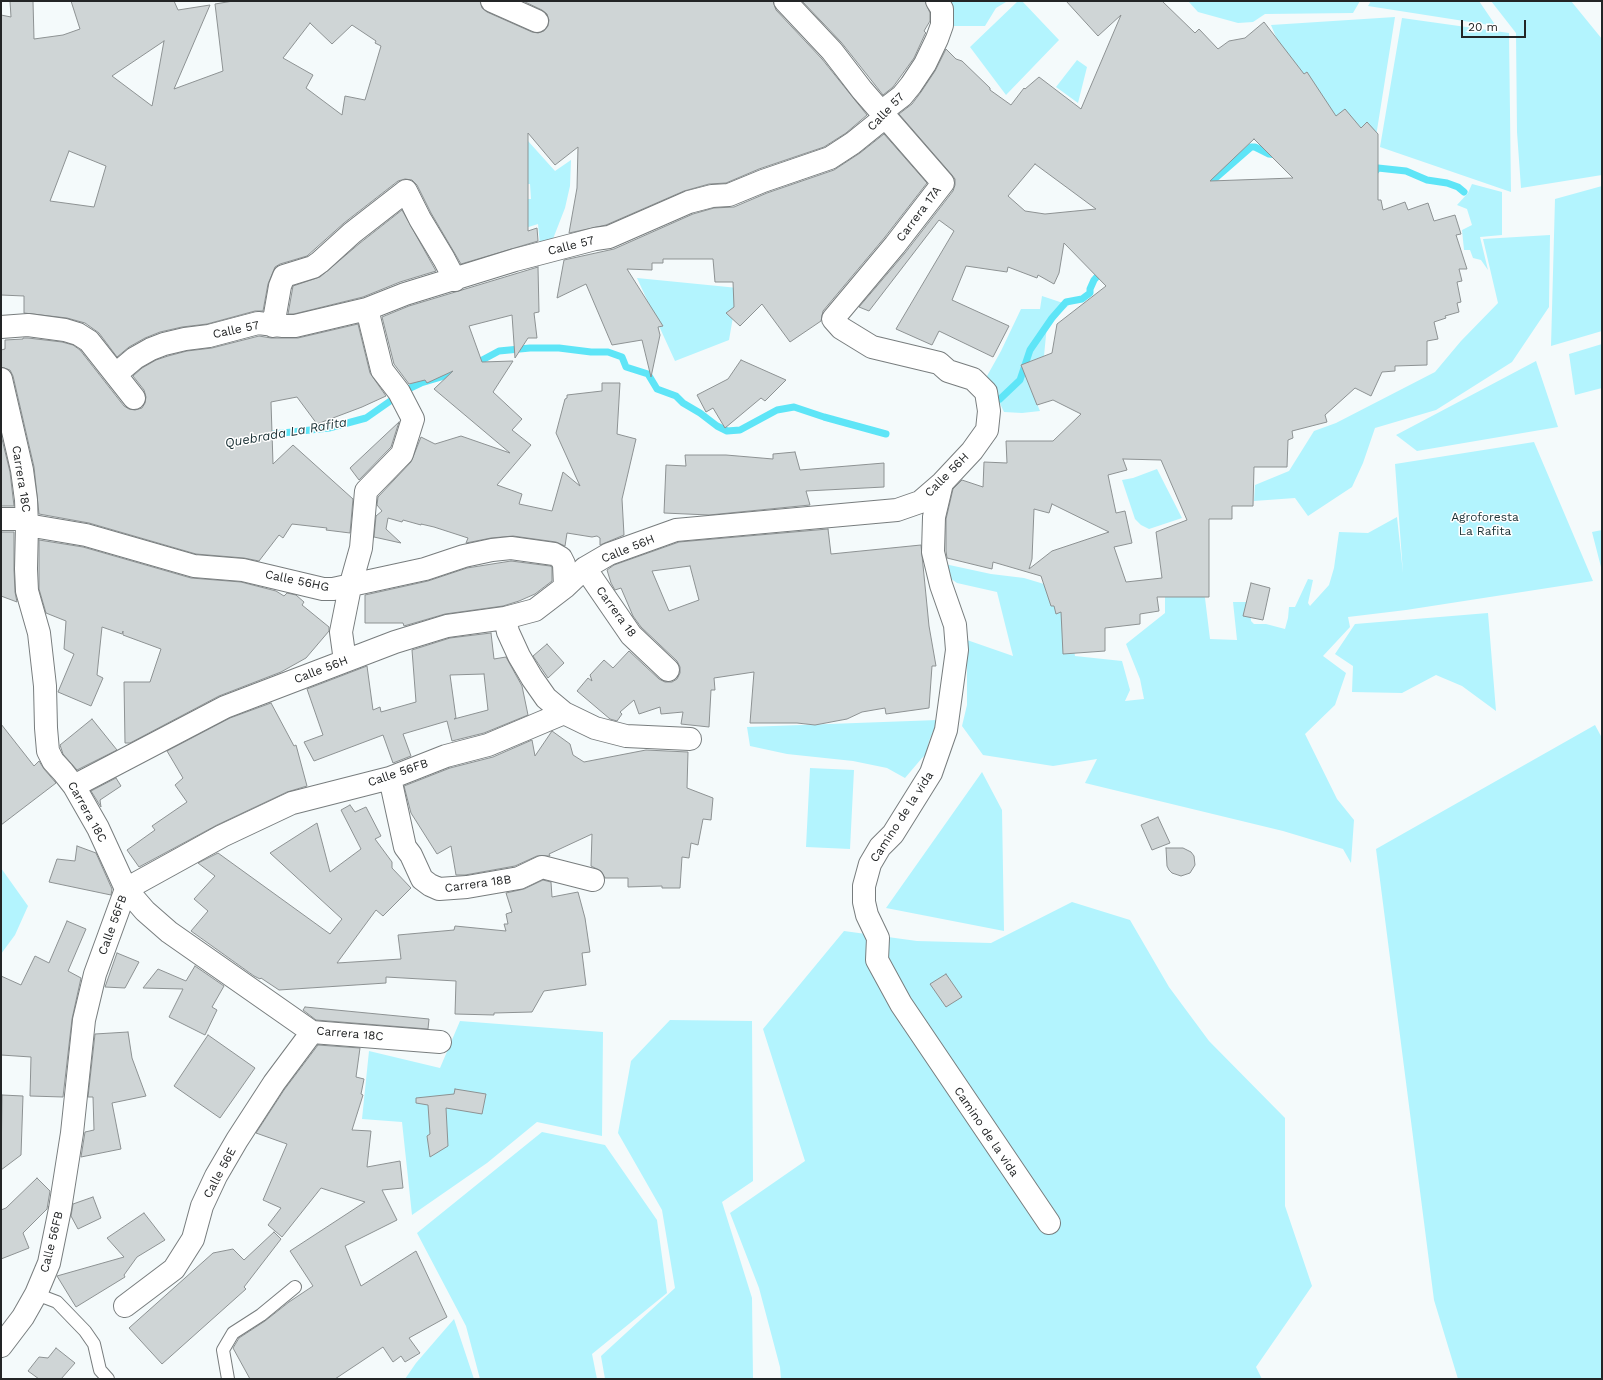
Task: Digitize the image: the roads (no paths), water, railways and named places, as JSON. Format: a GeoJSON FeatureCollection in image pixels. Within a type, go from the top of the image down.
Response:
{"type":"FeatureCollection","features":[{"type":"Feature","properties":{"kind":"street"},"geometry":{"type":"LineString","coordinates":[[492,1],[537,21]]}},
{"type":"Feature","properties":{"kind":"street","name":"Carrera 17A"},"geometry":{"type":"LineString","coordinates":[[785,1],[832,51],[884,115],[943,183],[895,245],[833,319]]}},
{"type":"Feature","properties":{"kind":"street","name":"Calle 57"},"geometry":{"type":"LineString","coordinates":[[116,374],[146,352],[164,344],[185,339],[209,336],[258,324],[295,326],[367,309],[405,294],[455,280],[515,260],[595,239],[610,237],[689,202],[712,196],[729,195],[763,181],[830,158],[853,144],[879,122],[889,106],[902,96],[911,85],[925,64],[942,25],[942,9],[937,1]]}},
{"type":"Feature","properties":{"kind":"street"},"geometry":{"type":"LineString","coordinates":[[273,326],[280,286],[284,276],[313,267],[352,233],[406,191],[420,219],[455,280]]}},
{"type":"Feature","properties":{"kind":"street"},"geometry":{"type":"LineString","coordinates":[[345,661],[341,632],[350,587],[361,548],[366,491],[402,454],[414,418],[401,396],[382,370],[367,309]]}},
{"type":"Feature","properties":{"kind":"street","name":"Calle 56H"},"geometry":{"type":"LineString","coordinates":[[74,786],[225,707],[345,661],[395,642],[447,626],[505,618],[535,610],[565,587],[585,568],[610,554],[676,530],[897,510],[920,502],[942,483],[972,450],[987,430],[989,411],[986,392],[973,379],[948,371],[939,363],[872,346],[841,328],[833,319]]}},
{"type":"Feature","properties":{"kind":"street"},"geometry":{"type":"LineString","coordinates":[[1,327],[28,325],[65,330],[78,334],[89,342],[134,398]]}},
{"type":"Feature","properties":{"kind":"street","name":"Carrera 18C"},"geometry":{"type":"LineString","coordinates":[[1,378],[8,438],[22,470],[27,522],[27,591],[39,633],[45,686],[48,752],[53,761],[74,786],[98,828],[126,889],[145,911],[169,932],[312,1032],[440,1042]]}},
{"type":"Feature","properties":{"kind":"street","name":"Camino de la vida"},"geometry":{"type":"LineString","coordinates":[[942,483],[934,517],[933,552],[941,585],[955,625],[957,650],[946,730],[931,773],[893,834],[880,847],[870,864],[864,886],[864,902],[867,915],[878,938],[877,960],[901,1004],[1049,1223]]}},
{"type":"Feature","properties":{"kind":"street","name":"Calle 56HG"},"geometry":{"type":"LineString","coordinates":[[1,519],[27,522],[86,535],[194,566],[243,570],[333,590],[350,587],[358,583],[425,569],[464,556],[492,550],[512,548],[554,554],[561,558],[564,564],[565,587]]}},
{"type":"Feature","properties":{"kind":"street","name":"Carrera 18"},"geometry":{"type":"LineString","coordinates":[[585,568],[631,635],[668,670]]}},
{"type":"Feature","properties":{"kind":"street"},"geometry":{"type":"LineString","coordinates":[[505,618],[508,632],[519,656],[532,678],[546,698],[564,713],[595,728],[626,736],[690,739]]}},
{"type":"Feature","properties":{"kind":"street","name":"Calle 56FB"},"geometry":{"type":"LineString","coordinates":[[1,1346],[23,1317],[36,1294],[49,1263],[60,1209],[72,1133],[84,1020],[95,974],[126,889],[222,836],[292,803],[390,778],[446,756],[488,745],[564,713]]}},
{"type":"Feature","properties":{"kind":"street","name":"Carrera 18B"},"geometry":{"type":"LineString","coordinates":[[390,778],[405,846],[411,855],[422,879],[430,885],[439,889],[467,887],[519,878],[542,867],[592,880]]}},
{"type":"Feature","properties":{"kind":"street","name":"Calle 56E"},"geometry":{"type":"LineString","coordinates":[[125,1306],[174,1269],[193,1238],[202,1206],[216,1176],[237,1140],[274,1083],[312,1032]]}},
{"type":"Feature","properties":{"kind":"lane"},"geometry":{"type":"LineString","coordinates":[[228,1379],[223,1350],[233,1333],[262,1315],[295,1287]]}},
{"type":"Feature","properties":{"kind":"lane"},"geometry":{"type":"LineString","coordinates":[[36,1294],[57,1302],[85,1331],[94,1344],[100,1370],[108,1379]]}},
{"type":"Feature","properties":{"kind":"waterway","name":"Quebrada La Rafita"},"geometry":{"type":"LineString","coordinates":[[1205,185],[1212,181],[1251,147],[1255,147],[1269,154],[1277,155]]}},
{"type":"Feature","properties":{"kind":"waterway","name":"Quebrada La Rafita"},"geometry":{"type":"LineString","coordinates":[[1371,173],[1374,173],[1378,168],[1406,171],[1427,180],[1447,183],[1458,187],[1464,192]]}},
{"type":"Feature","properties":{"kind":"waterway","name":"Quebrada La Rafita"},"geometry":{"type":"LineString","coordinates":[[1000,399],[1020,380],[1030,350],[1052,318],[1066,302],[1082,299],[1090,293],[1094,280],[1103,270]]}},
{"type":"Feature","properties":{"kind":"waterway","name":"Quebrada La Rafita"},"geometry":{"type":"LineString","coordinates":[[473,365],[499,351],[530,348],[559,348],[591,352],[608,352],[622,357],[626,367],[648,374],[657,389],[676,396],[683,403],[727,431],[740,430],[777,410],[794,407],[886,434]]}},
{"type":"Feature","properties":{"kind":"waterway","name":"Quebrada La Rafita"},"geometry":{"type":"LineString","coordinates":[[264,435],[329,428],[366,418],[406,390],[421,383],[458,372]]}},
{"type":"Feature","properties":{"kind":"park label","name":"Agroforesta La Rafita"},"geometry":{"type":"Point","coordinates":[1485,524]}}]}
